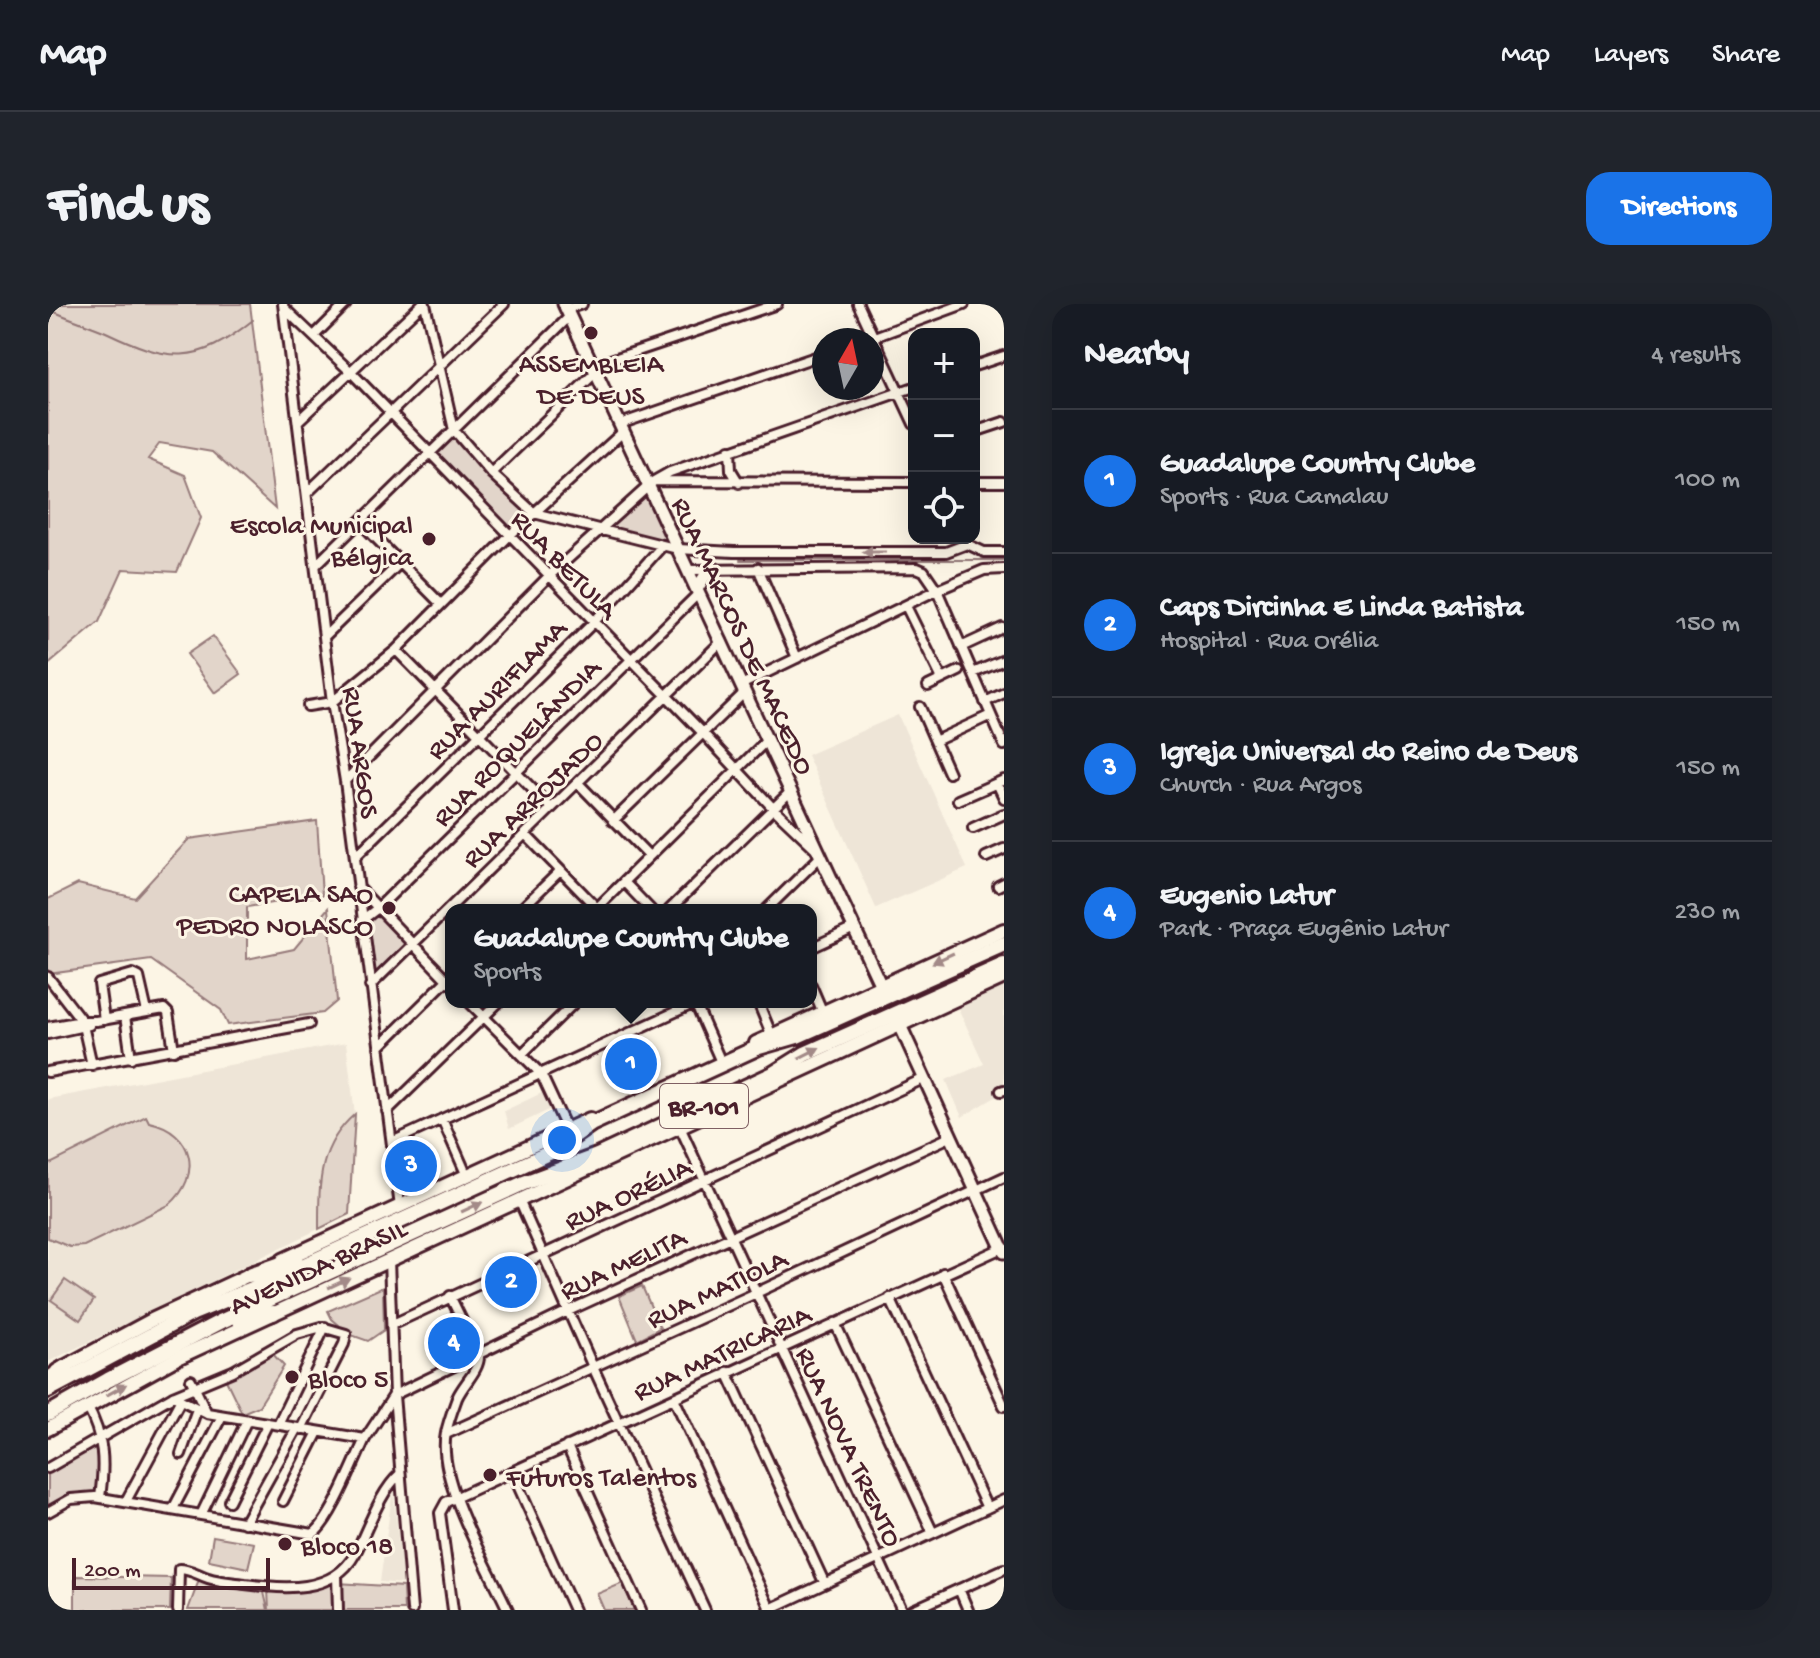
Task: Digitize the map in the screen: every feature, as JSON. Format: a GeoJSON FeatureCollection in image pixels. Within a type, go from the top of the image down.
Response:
{"type":"FeatureCollection","features":[{"type":"Feature","properties":{"kind":"highway","name":"AVENIDA BRASIL"},"geometry":{"type":"LineString","coordinates":[[48,1390],[148,1335],[551,1152],[591,1124],[759,1047],[797,1036],[1004,944]]}},
{"type":"Feature","properties":{"kind":"highway","name":"AVENIDA BRASIL"},"geometry":{"type":"LineString","coordinates":[[49,1414],[222,1321],[524,1183],[597,1156],[773,1074],[805,1054],[1004,965]]}},
{"type":"Feature","properties":{"kind":"highway"},"geometry":{"type":"LineString","coordinates":[[249,1275],[367,1235]]}},
{"type":"Feature","properties":{"kind":"highway"},"geometry":{"type":"LineString","coordinates":[[147,1359],[235,1323],[273,1313]]}},
{"type":"Feature","properties":{"kind":"highway"},"geometry":{"type":"LineString","coordinates":[[48,1378],[64,1368]]}},
{"type":"Feature","properties":{"kind":"main road","name":"RUA MARCOS DE MACEDO"},"geometry":{"type":"LineString","coordinates":[[567,310],[622,428],[652,483],[678,549],[881,986]]}},
{"type":"Feature","properties":{"kind":"main road"},"geometry":{"type":"LineString","coordinates":[[698,591],[705,576],[716,570]]}},
{"type":"Feature","properties":{"kind":"main road","name":"AVENIDA BRASIL"},"geometry":{"type":"LineString","coordinates":[[64,1368],[152,1320],[1004,930]]}},
{"type":"Feature","properties":{"kind":"main road","name":"AVENIDA BRASIL"},"geometry":{"type":"LineString","coordinates":[[48,1429],[179,1357],[1004,977]]}},
{"type":"Feature","properties":{"kind":"main road"},"geometry":{"type":"LineString","coordinates":[[900,1025],[1003,1249]]}},
{"type":"Feature","properties":{"kind":"street"},"geometry":{"type":"LineString","coordinates":[[315,335],[346,304]]}},
{"type":"Feature","properties":{"kind":"street"},"geometry":{"type":"LineString","coordinates":[[424,304],[454,430],[491,473],[534,513],[678,549],[946,552],[961,544]]}},
{"type":"Feature","properties":{"kind":"street"},"geometry":{"type":"LineString","coordinates":[[298,421],[424,304]]}},
{"type":"Feature","properties":{"kind":"street"},"geometry":{"type":"LineString","coordinates":[[307,493],[504,304]]}},
{"type":"Feature","properties":{"kind":"street"},"geometry":{"type":"LineString","coordinates":[[316,565],[430,455],[567,310],[582,304]]}},
{"type":"Feature","properties":{"kind":"street"},"geometry":{"type":"LineString","coordinates":[[491,473],[594,369],[777,304]]}},
{"type":"Feature","properties":{"kind":"street"},"geometry":{"type":"LineString","coordinates":[[858,304],[866,328]]}},
{"type":"Feature","properties":{"kind":"street"},"geometry":{"type":"LineString","coordinates":[[884,334],[964,304]]}},
{"type":"Feature","properties":{"kind":"street","name":"RUA BETULA"},"geometry":{"type":"LineString","coordinates":[[284,306],[818,853]]}},
{"type":"Feature","properties":{"kind":"street","name":"RUA ARGOS"},"geometry":{"type":"LineString","coordinates":[[284,306],[332,702],[400,1207]]}},
{"type":"Feature","properties":{"kind":"street"},"geometry":{"type":"LineString","coordinates":[[980,364],[1004,356]]}},
{"type":"Feature","properties":{"kind":"street"},"geometry":{"type":"LineString","coordinates":[[308,706],[332,702],[396,650],[622,428],[812,358]]}},
{"type":"Feature","properties":{"kind":"street"},"geometry":{"type":"LineString","coordinates":[[884,364],[908,410]]}},
{"type":"Feature","properties":{"kind":"street"},"geometry":{"type":"LineString","coordinates":[[345,781],[549,576],[652,483],[670,472],[730,450],[908,389]]}},
{"type":"Feature","properties":{"kind":"street"},"geometry":{"type":"LineString","coordinates":[[980,430],[1004,422]]}},
{"type":"Feature","properties":{"kind":"street"},"geometry":{"type":"LineString","coordinates":[[730,450],[731,470],[739,483]]}},
{"type":"Feature","properties":{"kind":"street"},"geometry":{"type":"LineString","coordinates":[[652,483],[908,482]]}},
{"type":"Feature","properties":{"kind":"street"},"geometry":{"type":"LineString","coordinates":[[980,482],[1004,482]]}},
{"type":"Feature","properties":{"kind":"street"},"geometry":{"type":"LineString","coordinates":[[360,522],[441,604]]}},
{"type":"Feature","properties":{"kind":"street"},"geometry":{"type":"LineString","coordinates":[[971,544],[984,552],[1004,552]]}},
{"type":"Feature","properties":{"kind":"street","name":"RUA AURIFLAMA"},"geometry":{"type":"LineString","coordinates":[[355,857],[593,623],[662,546]]}},
{"type":"Feature","properties":{"kind":"street"},"geometry":{"type":"LineString","coordinates":[[733,569],[734,552]]}},
{"type":"Feature","properties":{"kind":"street"},"geometry":{"type":"LineString","coordinates":[[326,635],[400,563]]}},
{"type":"Feature","properties":{"kind":"street"},"geometry":{"type":"LineString","coordinates":[[758,568],[797,658]]}},
{"type":"Feature","properties":{"kind":"street"},"geometry":{"type":"LineString","coordinates":[[688,570],[917,568],[930,578],[937,590],[985,702],[1000,727],[1004,745]]}},
{"type":"Feature","properties":{"kind":"street"},"geometry":{"type":"LineString","coordinates":[[613,821],[743,688],[797,658],[937,590],[984,570],[1004,569]]}},
{"type":"Feature","properties":{"kind":"street","name":"RUA ROQUELÂNDIA"},"geometry":{"type":"LineString","coordinates":[[362,920],[378,908],[698,591]]}},
{"type":"Feature","properties":{"kind":"street"},"geometry":{"type":"LineString","coordinates":[[906,606],[942,679]]}},
{"type":"Feature","properties":{"kind":"street"},"geometry":{"type":"LineString","coordinates":[[961,647],[1002,628]]}},
{"type":"Feature","properties":{"kind":"street","name":"RUA ARROJADO"},"geometry":{"type":"LineString","coordinates":[[452,904],[722,641]]}},
{"type":"Feature","properties":{"kind":"street"},"geometry":{"type":"LineString","coordinates":[[396,650],[551,808]]}},
{"type":"Feature","properties":{"kind":"street"},"geometry":{"type":"LineString","coordinates":[[973,673],[1004,660]]}},
{"type":"Feature","properties":{"kind":"street"},"geometry":{"type":"LineString","coordinates":[[928,686],[959,671]]}},
{"type":"Feature","properties":{"kind":"street"},"geometry":{"type":"LineString","coordinates":[[985,702],[1004,693]]}},
{"type":"Feature","properties":{"kind":"street"},"geometry":{"type":"LineString","coordinates":[[920,707],[949,773]]}},
{"type":"Feature","properties":{"kind":"street"},"geometry":{"type":"LineString","coordinates":[[935,741],[991,715]]}},
{"type":"Feature","properties":{"kind":"street"},"geometry":{"type":"LineString","coordinates":[[601,904],[767,740]]}},
{"type":"Feature","properties":{"kind":"street"},"geometry":{"type":"LineString","coordinates":[[958,800],[1000,781],[1004,798]]}},
{"type":"Feature","properties":{"kind":"street"},"geometry":{"type":"LineString","coordinates":[[578,783],[649,856]]}},
{"type":"Feature","properties":{"kind":"street"},"geometry":{"type":"LineString","coordinates":[[675,904],[790,792]]}},
{"type":"Feature","properties":{"kind":"street"},"geometry":{"type":"LineString","coordinates":[[973,828],[1004,814]]}},
{"type":"Feature","properties":{"kind":"street"},"geometry":{"type":"LineString","coordinates":[[525,834],[591,904]]}},
{"type":"Feature","properties":{"kind":"street"},"geometry":{"type":"LineString","coordinates":[[986,857],[1004,849]]}},
{"type":"Feature","properties":{"kind":"street"},"geometry":{"type":"LineString","coordinates":[[771,904],[818,853]]}},
{"type":"Feature","properties":{"kind":"street"},"geometry":{"type":"LineString","coordinates":[[526,904],[559,872]]}},
{"type":"Feature","properties":{"kind":"street"},"geometry":{"type":"LineString","coordinates":[[624,882],[645,904]]}},
{"type":"Feature","properties":{"kind":"street"},"geometry":{"type":"LineString","coordinates":[[358,887],[445,975]]}},
{"type":"Feature","properties":{"kind":"street","name":"RUA ARROJADO"},"geometry":{"type":"LineString","coordinates":[[370,986],[445,911]]}},
{"type":"Feature","properties":{"kind":"street"},"geometry":{"type":"LineString","coordinates":[[817,945],[854,928]]}},
{"type":"Feature","properties":{"kind":"street"},"geometry":{"type":"LineString","coordinates":[[100,1021],[99,984],[133,974],[139,977],[147,1012]]}},
{"type":"Feature","properties":{"kind":"street"},"geometry":{"type":"LineString","coordinates":[[48,977],[71,1003],[83,1024],[92,1065]]}},
{"type":"Feature","properties":{"kind":"street"},"geometry":{"type":"LineString","coordinates":[[379,1047],[445,985]]}},
{"type":"Feature","properties":{"kind":"street"},"geometry":{"type":"LineString","coordinates":[[817,999],[823,1013]]}},
{"type":"Feature","properties":{"kind":"street"},"geometry":{"type":"LineString","coordinates":[[475,1008],[541,1074],[567,1130]]}},
{"type":"Feature","properties":{"kind":"street"},"geometry":{"type":"LineString","coordinates":[[387,1111],[493,1008]]}},
{"type":"Feature","properties":{"kind":"street"},"geometry":{"type":"LineString","coordinates":[[522,1054],[569,1008]]}},
{"type":"Feature","properties":{"kind":"street"},"geometry":{"type":"LineString","coordinates":[[392,1142],[683,1008]]}},
{"type":"Feature","properties":{"kind":"street"},"geometry":{"type":"LineString","coordinates":[[698,1008],[720,1060]]}},
{"type":"Feature","properties":{"kind":"street"},"geometry":{"type":"LineString","coordinates":[[760,1008],[772,1036]]}},
{"type":"Feature","properties":{"kind":"street"},"geometry":{"type":"LineString","coordinates":[[48,1027],[83,1024],[164,1009],[167,1011],[174,1050]]}},
{"type":"Feature","properties":{"kind":"street"},"geometry":{"type":"LineString","coordinates":[[125,1016],[131,1058]]}},
{"type":"Feature","properties":{"kind":"street"},"geometry":{"type":"LineString","coordinates":[[48,1034],[83,1024]]}},
{"type":"Feature","properties":{"kind":"street"},"geometry":{"type":"LineString","coordinates":[[48,1072],[309,1024]]}},
{"type":"Feature","properties":{"kind":"street","name":"RUA ORÉLIA"},"geometry":{"type":"LineString","coordinates":[[393,1324],[923,1079]]}},
{"type":"Feature","properties":{"kind":"street"},"geometry":{"type":"LineString","coordinates":[[442,1119],[467,1176]]}},
{"type":"Feature","properties":{"kind":"street","name":"RUA NOVA TRENTO"},"geometry":{"type":"LineString","coordinates":[[680,1127],[902,1610]]}},
{"type":"Feature","properties":{"kind":"street","name":"RUA MELITA"},"geometry":{"type":"LineString","coordinates":[[394,1395],[568,1311],[950,1137]]}},
{"type":"Feature","properties":{"kind":"street","name":"RUA MATIOLA"},"geometry":{"type":"LineString","coordinates":[[446,1434],[1004,1177]]}},
{"type":"Feature","properties":{"kind":"street"},"geometry":{"type":"LineString","coordinates":[[519,1200],[705,1610]]}},
{"type":"Feature","properties":{"kind":"street","name":"RUA MATRICARIA"},"geometry":{"type":"LineString","coordinates":[[456,1497],[943,1273],[1003,1249]]}},
{"type":"Feature","properties":{"kind":"street"},"geometry":{"type":"LineString","coordinates":[[389,1260],[394,1395],[412,1610]]}},
{"type":"Feature","properties":{"kind":"street"},"geometry":{"type":"LineString","coordinates":[[943,1273],[1004,1406]]}},
{"type":"Feature","properties":{"kind":"street"},"geometry":{"type":"LineString","coordinates":[[450,1296],[479,1355],[477,1366],[457,1399],[446,1434],[446,1464],[456,1497],[508,1610]]}},
{"type":"Feature","properties":{"kind":"street"},"geometry":{"type":"LineString","coordinates":[[890,1298],[987,1508]]}},
{"type":"Feature","properties":{"kind":"street"},"geometry":{"type":"LineString","coordinates":[[835,1323],[933,1533]]}},
{"type":"Feature","properties":{"kind":"street"},"geometry":{"type":"LineString","coordinates":[[278,1424],[325,1327]]}},
{"type":"Feature","properties":{"kind":"street"},"geometry":{"type":"LineString","coordinates":[[48,1468],[176,1398],[193,1384],[233,1371],[297,1334],[325,1327],[346,1334],[343,1348],[244,1523]]}},
{"type":"Feature","properties":{"kind":"street"},"geometry":{"type":"LineString","coordinates":[[727,1372],[824,1582]]}},
{"type":"Feature","properties":{"kind":"street"},"geometry":{"type":"LineString","coordinates":[[181,1454],[202,1411],[193,1384]]}},
{"type":"Feature","properties":{"kind":"street"},"geometry":{"type":"LineString","coordinates":[[48,1512],[71,1499],[100,1497],[316,1533],[365,1439],[394,1395]]}},
{"type":"Feature","properties":{"kind":"street"},"geometry":{"type":"LineString","coordinates":[[176,1398],[202,1411],[222,1416],[365,1439]]}},
{"type":"Feature","properties":{"kind":"street"},"geometry":{"type":"LineString","coordinates":[[126,1501],[176,1398]]}},
{"type":"Feature","properties":{"kind":"street"},"geometry":{"type":"LineString","coordinates":[[674,1398],[769,1610],[1004,1500]]}},
{"type":"Feature","properties":{"kind":"street"},"geometry":{"type":"LineString","coordinates":[[87,1406],[101,1438],[104,1461],[100,1497]]}},
{"type":"Feature","properties":{"kind":"street"},"geometry":{"type":"LineString","coordinates":[[173,1509],[222,1416]]}},
{"type":"Feature","properties":{"kind":"street"},"geometry":{"type":"LineString","coordinates":[[201,1515],[247,1420]]}},
{"type":"Feature","properties":{"kind":"street"},"geometry":{"type":"LineString","coordinates":[[229,1501],[268,1423]]}},
{"type":"Feature","properties":{"kind":"street"},"geometry":{"type":"LineString","coordinates":[[283,1501],[318,1432]]}},
{"type":"Feature","properties":{"kind":"street"},"geometry":{"type":"LineString","coordinates":[[567,1446],[641,1610]]}},
{"type":"Feature","properties":{"kind":"street"},"geometry":{"type":"LineString","coordinates":[[512,1472],[574,1610]]}},
{"type":"Feature","properties":{"kind":"street"},"geometry":{"type":"LineString","coordinates":[[178,1610],[179,1569],[216,1580],[290,1587],[315,1585],[337,1575],[353,1557],[390,1485],[400,1474]]}},
{"type":"Feature","properties":{"kind":"street"},"geometry":{"type":"LineString","coordinates":[[453,1610],[440,1513],[442,1505],[456,1497]]}},
{"type":"Feature","properties":{"kind":"street"},"geometry":{"type":"LineString","coordinates":[[913,1610],[1004,1569]]}},
{"type":"Feature","properties":{"kind":"street"},"geometry":{"type":"LineString","coordinates":[[337,1575],[338,1610]]}},
{"type":"Feature","properties":{"kind":"street"},"geometry":{"type":"LineString","coordinates":[[959,1589],[968,1610]]}},
{"type":"Feature","properties":{"kind":"shaded area"},"geometry":{"type":"Polygon","coordinates":[[[48,304],[250,304],[275,509],[212,452],[160,443],[148,459],[185,475],[201,518],[177,572],[123,569],[99,622],[48,665],[48,304]]]}},
{"type":"Feature","properties":{"kind":"shaded area"},"geometry":{"type":"Polygon","coordinates":[[[453,436],[529,514],[510,532],[435,455],[453,436]]]}},
{"type":"Feature","properties":{"kind":"shaded area"},"geometry":{"type":"Polygon","coordinates":[[[649,485],[674,541],[601,530],[649,485]]]}},
{"type":"Feature","properties":{"kind":"shaded area"},"geometry":{"type":"Polygon","coordinates":[[[213,636],[241,674],[215,693],[187,654],[213,636]]]}},
{"type":"Feature","properties":{"kind":"shaded area"},"geometry":{"type":"Polygon","coordinates":[[[898,715],[967,868],[876,908],[807,755],[898,715]]]}},
{"type":"Feature","properties":{"kind":"shaded area"},"geometry":{"type":"Polygon","coordinates":[[[317,821],[322,895],[247,907],[247,959],[294,949],[328,908],[337,1001],[323,1013],[228,1025],[221,1010],[151,960],[48,974],[48,899],[78,884],[135,898],[189,839],[317,821]]]}},
{"type":"Feature","properties":{"kind":"shaded area"},"geometry":{"type":"Polygon","coordinates":[[[378,914],[408,944],[372,984],[367,926],[378,914]]]}},
{"type":"Feature","properties":{"kind":"shaded area"},"geometry":{"type":"Polygon","coordinates":[[[1004,986],[1004,1092],[962,1117],[946,1080],[984,1064],[957,1006],[1004,986]]]}},
{"type":"Feature","properties":{"kind":"shaded area"},"geometry":{"type":"Polygon","coordinates":[[[346,1043],[355,1114],[349,1214],[48,1362],[48,1099],[346,1043]]]}},
{"type":"Feature","properties":{"kind":"shaded area"},"geometry":{"type":"Polygon","coordinates":[[[548,1090],[553,1108],[509,1129],[504,1111],[548,1090]]]}},
{"type":"Feature","properties":{"kind":"shaded area"},"geometry":{"type":"Polygon","coordinates":[[[355,1114],[349,1214],[319,1229],[319,1196],[327,1152],[343,1126],[355,1114]]]}},
{"type":"Feature","properties":{"kind":"shaded area"},"geometry":{"type":"Polygon","coordinates":[[[146,1116],[149,1122],[176,1135],[189,1156],[187,1181],[180,1193],[169,1205],[84,1246],[70,1247],[48,1238],[48,1165],[146,1116]]]}},
{"type":"Feature","properties":{"kind":"shaded area"},"geometry":{"type":"Polygon","coordinates":[[[65,1280],[94,1300],[80,1320],[51,1300],[65,1280]]]}},
{"type":"Feature","properties":{"kind":"shaded area"},"geometry":{"type":"Polygon","coordinates":[[[642,1286],[660,1328],[637,1340],[619,1296],[642,1286]]]}},
{"type":"Feature","properties":{"kind":"shaded area"},"geometry":{"type":"Polygon","coordinates":[[[383,1287],[384,1330],[368,1341],[340,1331],[328,1311],[383,1287]]]}},
{"type":"Feature","properties":{"kind":"shaded area"},"geometry":{"type":"Polygon","coordinates":[[[459,1326],[471,1351],[449,1362],[438,1334],[459,1326]]]}},
{"type":"Feature","properties":{"kind":"shaded area"},"geometry":{"type":"Polygon","coordinates":[[[271,1352],[284,1366],[259,1406],[242,1413],[226,1380],[271,1352]]]}},
{"type":"Feature","properties":{"kind":"shaded area"},"geometry":{"type":"Polygon","coordinates":[[[101,1438],[99,1496],[48,1509],[48,1466],[101,1438]]]}},
{"type":"Feature","properties":{"kind":"shaded area"},"geometry":{"type":"Polygon","coordinates":[[[393,1488],[403,1584],[380,1582],[393,1488]]]}},
{"type":"Feature","properties":{"kind":"shaded area"},"geometry":{"type":"Polygon","coordinates":[[[213,1536],[254,1543],[248,1568],[209,1560],[213,1536]]]}},
{"type":"Feature","properties":{"kind":"shaded area"},"geometry":{"type":"Polygon","coordinates":[[[75,1576],[171,1578],[170,1610],[75,1610],[75,1576]]]}},
{"type":"Feature","properties":{"kind":"shaded area"},"geometry":{"type":"Polygon","coordinates":[[[199,1580],[264,1592],[268,1610],[188,1610],[199,1580]]]}},
{"type":"Feature","properties":{"kind":"shaded area"},"geometry":{"type":"Polygon","coordinates":[[[337,1583],[403,1587],[404,1610],[269,1610],[268,1590],[337,1583]]]}},
{"type":"Feature","properties":{"kind":"shaded area"},"geometry":{"type":"Polygon","coordinates":[[[623,1583],[634,1610],[604,1610],[597,1594],[623,1583]]]}},
{"type":"Feature","properties":{"kind":"waterway"},"geometry":{"type":"LineString","coordinates":[[48,309],[165,354],[198,352],[215,346],[253,320]]}},
{"type":"Feature","properties":{"kind":"waterway"},"geometry":{"type":"LineString","coordinates":[[740,560],[1004,560]]}},
{"type":"Feature","properties":{"kind":"place","name":"ASSEMBLEIA DE DEUS"},"geometry":{"type":"Point","coordinates":[591,333]}},
{"type":"Feature","properties":{"kind":"place","name":"Escola Municipal Bélgica"},"geometry":{"type":"Point","coordinates":[429,539]}},
{"type":"Feature","properties":{"kind":"place","name":"CAPELA SAO PEDRO NOLASCO"},"geometry":{"type":"Point","coordinates":[389,908]}},
{"type":"Feature","properties":{"kind":"place","name":"Guadalupe Country Clube"},"geometry":{"type":"Point","coordinates":[631,1064]}},
{"type":"Feature","properties":{"kind":"place","name":"Igreja Universal do Reino de Deus"},"geometry":{"type":"Point","coordinates":[411,1166]}},
{"type":"Feature","properties":{"kind":"place","name":"Caps Dircinha E Linda Batista"},"geometry":{"type":"Point","coordinates":[511,1282]}},
{"type":"Feature","properties":{"kind":"place","name":"Eugenio Latur"},"geometry":{"type":"Point","coordinates":[454,1343]}},
{"type":"Feature","properties":{"kind":"place","name":"Bloco 5"},"geometry":{"type":"Point","coordinates":[292,1377]}},
{"type":"Feature","properties":{"kind":"place","name":"Futuros Talentos"},"geometry":{"type":"Point","coordinates":[490,1475]}},
{"type":"Feature","properties":{"kind":"place","name":"Bloco 18"},"geometry":{"type":"Point","coordinates":[285,1544]}}]}
